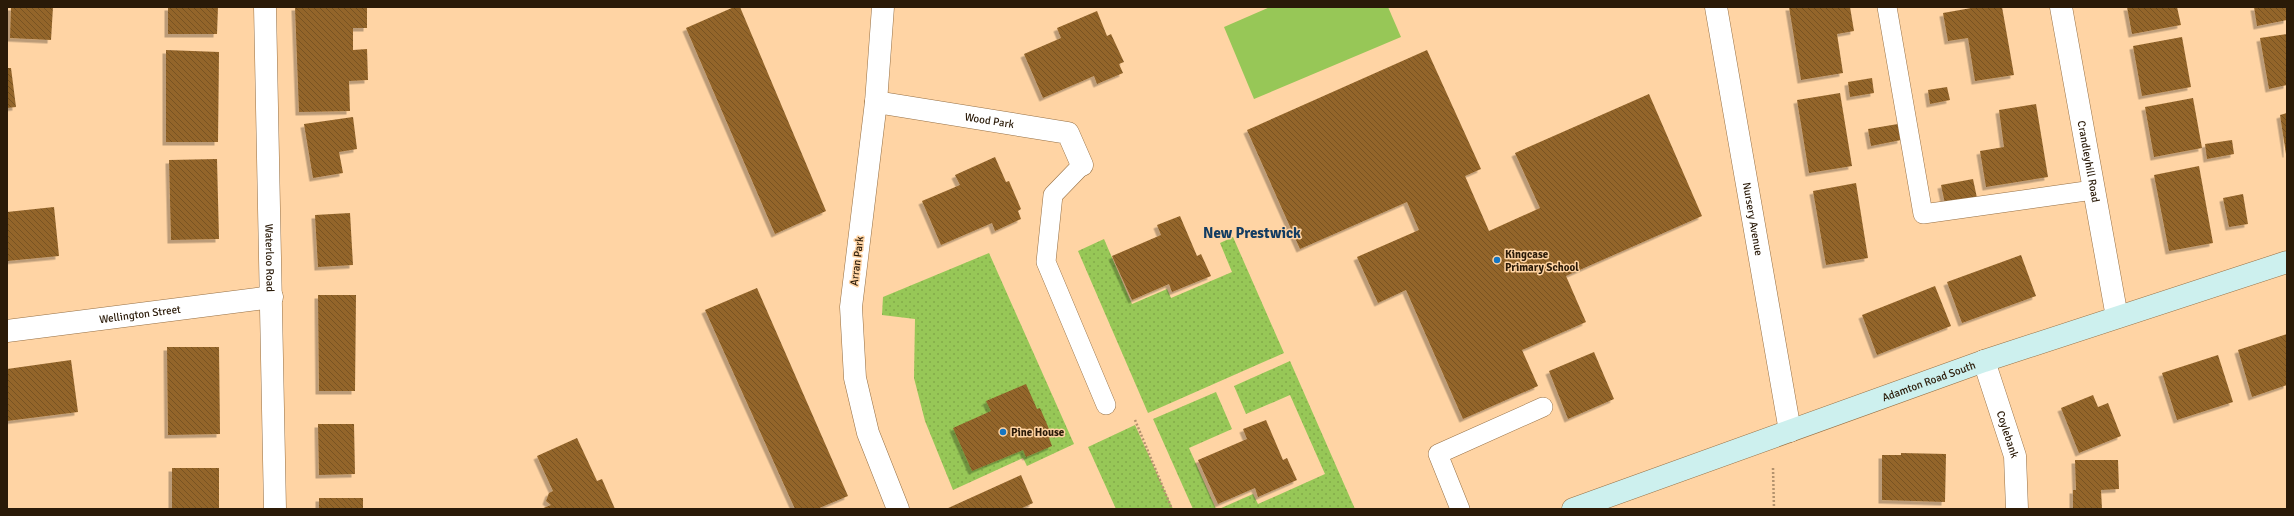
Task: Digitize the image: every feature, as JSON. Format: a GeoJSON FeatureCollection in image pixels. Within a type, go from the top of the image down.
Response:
{"type":"FeatureCollection","features":[{"type":"Feature","properties":{"kind":"street","name":"Waterloo Road"},"geometry":{"type":"LineString","coordinates":[[265,7],[272,297],[275,509]]}},
{"type":"Feature","properties":{"kind":"street","name":"Arran Park"},"geometry":{"type":"LineString","coordinates":[[883,7],[876,102],[851,307],[855,378],[868,433],[898,509]]}},
{"type":"Feature","properties":{"kind":"street","name":"Nursery Avenue"},"geometry":{"type":"LineString","coordinates":[[1716,7],[1781,434]]}},
{"type":"Feature","properties":{"kind":"street","name":"Crandleyhill Road"},"geometry":{"type":"LineString","coordinates":[[2061,7],[2117,317]]}},
{"type":"Feature","properties":{"kind":"street","name":"Wood Park"},"geometry":{"type":"LineString","coordinates":[[876,102],[1068,133],[1082,165]]}},
{"type":"Feature","properties":{"kind":"street","name":"Adamton Road South"},"geometry":{"type":"LineString","coordinates":[[1573,509],[1984,361],[2287,262]]}},
{"type":"Feature","properties":{"kind":"street","name":"Wellington Street"},"geometry":{"type":"LineString","coordinates":[[7,331],[272,297]]}},
{"type":"Feature","properties":{"kind":"street","name":"Coylebank"},"geometry":{"type":"LineString","coordinates":[[1984,361],[2015,456],[2017,509]]}},
{"type":"Feature","properties":{"kind":"lane"},"geometry":{"type":"LineString","coordinates":[[1887,7],[1923,214],[2093,190]]}},
{"type":"Feature","properties":{"kind":"lane"},"geometry":{"type":"LineString","coordinates":[[1082,165],[1053,195],[1046,262],[1106,405]]}},
{"type":"Feature","properties":{"kind":"lane"},"geometry":{"type":"LineString","coordinates":[[1460,509],[1438,454],[1543,407]]}},
{"type":"Feature","properties":{"kind":"path"},"geometry":{"type":"LineString","coordinates":[[1135,420],[1172,509]]}},
{"type":"Feature","properties":{"kind":"path"},"geometry":{"type":"LineString","coordinates":[[1774,509],[1781,434]]}},
{"type":"Feature","properties":{"kind":"green space"},"geometry":{"type":"Polygon","coordinates":[[[1270,7],[1388,7],[1401,37],[1254,99],[1224,27],[1270,7]]]}},
{"type":"Feature","properties":{"kind":"green space"},"geometry":{"type":"Polygon","coordinates":[[[1233,237],[1284,353],[1148,413],[1078,251],[1104,239],[1132,304],[1167,289],[1171,298],[1232,272],[1220,243],[1233,237]]]}},
{"type":"Feature","properties":{"kind":"green space"},"geometry":{"type":"Polygon","coordinates":[[[989,253],[1074,444],[1027,466],[1023,458],[953,490],[925,421],[914,378],[915,319],[882,315],[883,297],[989,253]]]}},
{"type":"Feature","properties":{"kind":"green space"},"geometry":{"type":"Polygon","coordinates":[[[1290,361],[1355,509],[1219,509],[1253,494],[1258,504],[1325,474],[1290,395],[1246,414],[1234,386],[1290,361]]]}},
{"type":"Feature","properties":{"kind":"green space"},"geometry":{"type":"Polygon","coordinates":[[[1216,392],[1232,429],[1189,448],[1216,509],[1193,509],[1153,419],[1216,392]]]}},
{"type":"Feature","properties":{"kind":"green space"},"geometry":{"type":"Polygon","coordinates":[[[1135,425],[1173,509],[1116,509],[1088,447],[1135,425]]]}},
{"type":"Feature","properties":{"kind":"building"},"geometry":{"type":"Polygon","coordinates":[[[11,7],[53,7],[51,40],[10,38],[11,7]]]}},
{"type":"Feature","properties":{"kind":"building"},"geometry":{"type":"Polygon","coordinates":[[[168,7],[218,7],[217,34],[168,34],[168,7]]]}},
{"type":"Feature","properties":{"kind":"building"},"geometry":{"type":"Polygon","coordinates":[[[295,7],[367,7],[367,28],[353,28],[353,50],[367,49],[368,80],[349,81],[350,111],[299,112],[295,7]]]}},
{"type":"Feature","properties":{"kind":"building"},"geometry":{"type":"Polygon","coordinates":[[[734,7],[740,7],[826,211],[775,234],[686,28],[734,7]]]}},
{"type":"Feature","properties":{"kind":"building"},"geometry":{"type":"Polygon","coordinates":[[[1789,7],[1850,7],[1854,31],[1837,34],[1843,73],[1801,80],[1789,7]]]}},
{"type":"Feature","properties":{"kind":"building"},"geometry":{"type":"Polygon","coordinates":[[[1977,7],[2002,7],[2014,75],[1975,81],[1968,38],[1948,41],[1943,13],[1977,7]]]}},
{"type":"Feature","properties":{"kind":"building"},"geometry":{"type":"Polygon","coordinates":[[[2127,7],[2177,7],[2181,25],[2132,34],[2127,7]]]}},
{"type":"Feature","properties":{"kind":"building"},"geometry":{"type":"Polygon","coordinates":[[[2254,7],[2287,7],[2287,20],[2257,26],[2254,7]]]}},
{"type":"Feature","properties":{"kind":"building"},"geometry":{"type":"Polygon","coordinates":[[[1097,11],[1107,36],[1111,34],[1124,62],[1119,64],[1123,73],[1097,84],[1094,76],[1043,98],[1024,54],[1061,38],[1057,28],[1097,11]]]}},
{"type":"Feature","properties":{"kind":"building"},"geometry":{"type":"Polygon","coordinates":[[[2287,34],[2287,85],[2269,89],[2260,38],[2287,34]]]}},
{"type":"Feature","properties":{"kind":"building"},"geometry":{"type":"Polygon","coordinates":[[[2182,37],[2191,87],[2142,96],[2133,46],[2182,37]]]}},
{"type":"Feature","properties":{"kind":"building"},"geometry":{"type":"Polygon","coordinates":[[[166,50],[219,52],[218,142],[166,142],[166,50]]]}},
{"type":"Feature","properties":{"kind":"building"},"geometry":{"type":"Polygon","coordinates":[[[1427,50],[1481,169],[1465,176],[1489,231],[1540,208],[1515,153],[1649,94],[1702,216],[1566,276],[1586,322],[1522,350],[1538,386],[1463,419],[1406,290],[1378,303],[1357,257],[1419,230],[1407,202],[1300,249],[1247,130],[1427,50]]]}},
{"type":"Feature","properties":{"kind":"building"},"geometry":{"type":"Polygon","coordinates":[[[7,68],[11,68],[16,107],[7,108],[7,68]]]}},
{"type":"Feature","properties":{"kind":"building"},"geometry":{"type":"Polygon","coordinates":[[[1872,78],[1874,93],[1850,97],[1848,82],[1872,78]]]}},
{"type":"Feature","properties":{"kind":"building"},"geometry":{"type":"Polygon","coordinates":[[[1947,87],[1950,100],[1930,104],[1928,90],[1947,87]]]}},
{"type":"Feature","properties":{"kind":"building"},"geometry":{"type":"Polygon","coordinates":[[[1840,93],[1852,166],[1809,173],[1797,100],[1840,93]]]}},
{"type":"Feature","properties":{"kind":"building"},"geometry":{"type":"Polygon","coordinates":[[[2193,98],[2202,148],[2154,157],[2145,107],[2193,98]]]}},
{"type":"Feature","properties":{"kind":"building"},"geometry":{"type":"Polygon","coordinates":[[[2036,104],[2048,177],[1986,187],[1980,151],[2004,147],[1999,110],[2036,104]]]}},
{"type":"Feature","properties":{"kind":"building"},"geometry":{"type":"Polygon","coordinates":[[[2287,113],[2287,154],[2286,154],[2280,115],[2287,113]]]}},
{"type":"Feature","properties":{"kind":"building"},"geometry":{"type":"Polygon","coordinates":[[[353,117],[357,149],[339,152],[343,173],[313,178],[304,124],[353,117]]]}},
{"type":"Feature","properties":{"kind":"building"},"geometry":{"type":"Polygon","coordinates":[[[1898,124],[1901,140],[1871,146],[1868,129],[1898,124]]]}},
{"type":"Feature","properties":{"kind":"building"},"geometry":{"type":"Polygon","coordinates":[[[2232,140],[2234,154],[2207,159],[2205,144],[2232,140]]]}},
{"type":"Feature","properties":{"kind":"building"},"geometry":{"type":"Polygon","coordinates":[[[995,157],[1006,182],[1009,181],[1021,209],[1018,211],[1021,219],[995,231],[992,223],[941,245],[922,201],[960,185],[955,175],[995,157]]]}},
{"type":"Feature","properties":{"kind":"building"},"geometry":{"type":"Polygon","coordinates":[[[217,159],[219,239],[171,240],[169,160],[217,159]]]}},
{"type":"Feature","properties":{"kind":"building"},"geometry":{"type":"Polygon","coordinates":[[[2199,166],[2213,243],[2169,251],[2154,175],[2199,166]]]}},
{"type":"Feature","properties":{"kind":"building"},"geometry":{"type":"Polygon","coordinates":[[[1973,179],[1977,198],[1945,204],[1941,185],[1973,179]]]}},
{"type":"Feature","properties":{"kind":"building"},"geometry":{"type":"Polygon","coordinates":[[[1856,183],[1868,258],[1826,265],[1813,191],[1856,183]]]}},
{"type":"Feature","properties":{"kind":"building"},"geometry":{"type":"Polygon","coordinates":[[[2243,194],[2248,224],[2229,227],[2223,198],[2243,194]]]}},
{"type":"Feature","properties":{"kind":"building"},"geometry":{"type":"Polygon","coordinates":[[[54,207],[59,256],[7,261],[7,212],[54,207]]]}},
{"type":"Feature","properties":{"kind":"building"},"geometry":{"type":"Polygon","coordinates":[[[350,213],[353,265],[318,267],[315,215],[350,213]]]}},
{"type":"Feature","properties":{"kind":"building"},"geometry":{"type":"Polygon","coordinates":[[[1180,216],[1197,256],[1201,254],[1211,276],[1172,292],[1169,284],[1132,300],[1112,256],[1161,235],[1157,225],[1180,216]]]}},
{"type":"Feature","properties":{"kind":"building"},"geometry":{"type":"Polygon","coordinates":[[[2021,255],[2036,296],[1962,323],[1947,282],[2021,255]]]}},
{"type":"Feature","properties":{"kind":"building"},"geometry":{"type":"Polygon","coordinates":[[[1935,286],[1951,326],[1877,355],[1862,315],[1935,286]]]}},
{"type":"Feature","properties":{"kind":"building"},"geometry":{"type":"Polygon","coordinates":[[[757,288],[848,496],[817,509],[795,509],[705,310],[757,288]]]}},
{"type":"Feature","properties":{"kind":"building"},"geometry":{"type":"Polygon","coordinates":[[[318,295],[356,295],[355,391],[319,391],[318,295]]]}},
{"type":"Feature","properties":{"kind":"building"},"geometry":{"type":"Polygon","coordinates":[[[2287,334],[2287,385],[2252,397],[2238,350],[2287,334]]]}},
{"type":"Feature","properties":{"kind":"building"},"geometry":{"type":"Polygon","coordinates":[[[167,347],[219,347],[220,434],[168,435],[167,347]]]}},
{"type":"Feature","properties":{"kind":"building"},"geometry":{"type":"Polygon","coordinates":[[[1594,352],[1614,399],[1568,419],[1549,371],[1594,352]]]}},
{"type":"Feature","properties":{"kind":"building"},"geometry":{"type":"Polygon","coordinates":[[[2218,355],[2233,402],[2177,420],[2162,373],[2218,355]]]}},
{"type":"Feature","properties":{"kind":"building"},"geometry":{"type":"Polygon","coordinates":[[[71,360],[78,412],[7,421],[7,369],[71,360]]]}},
{"type":"Feature","properties":{"kind":"building","name":"Pine House"},"geometry":{"type":"Polygon","coordinates":[[[1026,384],[1037,409],[1040,408],[1052,436],[1049,438],[1052,446],[1026,457],[1023,450],[972,471],[953,428],[991,411],[986,401],[1026,384]]]}},
{"type":"Feature","properties":{"kind":"building"},"geometry":{"type":"Polygon","coordinates":[[[2093,395],[2098,407],[2108,403],[2121,436],[2079,453],[2061,408],[2093,395]]]}},
{"type":"Feature","properties":{"kind":"building"},"geometry":{"type":"Polygon","coordinates":[[[1266,420],[1283,460],[1287,458],[1297,480],[1258,497],[1255,488],[1218,504],[1198,460],[1247,439],[1243,429],[1266,420]]]}},
{"type":"Feature","properties":{"kind":"building"},"geometry":{"type":"Polygon","coordinates":[[[318,424],[354,424],[355,474],[319,475],[318,424]]]}},
{"type":"Feature","properties":{"kind":"building"},"geometry":{"type":"Polygon","coordinates":[[[577,438],[597,481],[602,479],[615,509],[541,509],[551,505],[546,501],[549,493],[553,491],[537,456],[577,438]]]}},
{"type":"Feature","properties":{"kind":"building"},"geometry":{"type":"Polygon","coordinates":[[[1901,453],[1946,454],[1945,502],[1882,500],[1882,455],[1901,455],[1901,453]]]}},
{"type":"Feature","properties":{"kind":"building"},"geometry":{"type":"Polygon","coordinates":[[[2075,460],[2118,460],[2119,489],[2101,490],[2102,509],[2073,509],[2073,490],[2076,490],[2075,460]]]}},
{"type":"Feature","properties":{"kind":"building"},"geometry":{"type":"Polygon","coordinates":[[[172,468],[219,468],[219,509],[172,509],[172,468]]]}},
{"type":"Feature","properties":{"kind":"building"},"geometry":{"type":"Polygon","coordinates":[[[1021,475],[1033,503],[1020,509],[946,509],[1021,475]]]}},
{"type":"Feature","properties":{"kind":"building"},"geometry":{"type":"Polygon","coordinates":[[[319,498],[363,498],[363,509],[319,509],[319,498]]]}},
{"type":"Feature","properties":{"kind":"place","name":"Kingcase Primary School"},"geometry":{"type":"Point","coordinates":[1497,260]}},
{"type":"Feature","properties":{"kind":"place","name":"Pine House"},"geometry":{"type":"Point","coordinates":[1003,432]}},
{"type":"Feature","properties":{"kind":"district","name":"New Prestwick"},"geometry":{"type":"Point","coordinates":[1252,233]}}]}
